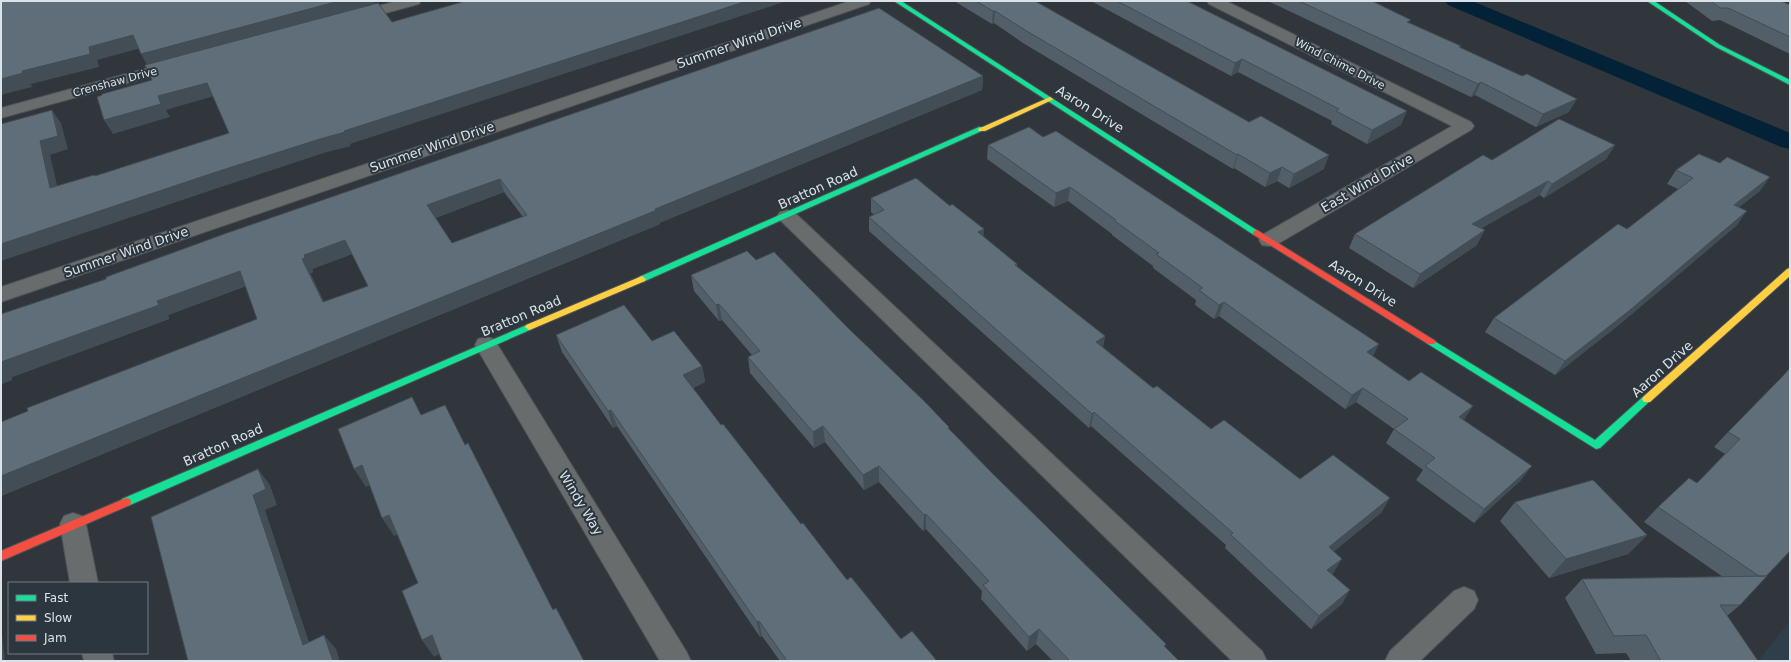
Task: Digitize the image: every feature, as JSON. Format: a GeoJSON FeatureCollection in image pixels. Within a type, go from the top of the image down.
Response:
{"type":"FeatureCollection","features":[{"type":"Feature","properties":{"kind":"street"},"geometry":{"type":"LineString","coordinates":[[338,22],[414,1]]}},
{"type":"Feature","properties":{"kind":"street","name":"Summer Wind Drive"},"geometry":{"type":"LineString","coordinates":[[1,295],[864,1]]}},
{"type":"Feature","properties":{"kind":"street","name":"Aaron Drive"},"geometry":{"type":"LineString","coordinates":[[897,1],[1269,240],[1596,445],[1790,271]]}},
{"type":"Feature","properties":{"kind":"street","name":"Wind Chime Drive"},"geometry":{"type":"LineString","coordinates":[[1214,1],[1465,126]]}},
{"type":"Feature","properties":{"kind":"street"},"geometry":{"type":"LineString","coordinates":[[1650,1],[1706,40],[1748,63],[1790,83]]}},
{"type":"Feature","properties":{"kind":"street","name":"Crenshaw Drive"},"geometry":{"type":"LineString","coordinates":[[1,113],[192,61]]}},
{"type":"Feature","properties":{"kind":"street","name":"Bratton Road"},"geometry":{"type":"LineString","coordinates":[[1,556],[787,216],[1050,99]]}},
{"type":"Feature","properties":{"kind":"street","name":"East Wind Drive"},"geometry":{"type":"LineString","coordinates":[[1269,240],[1465,126]]}},
{"type":"Feature","properties":{"kind":"street"},"geometry":{"type":"LineString","coordinates":[[787,216],[1252,661]]}},
{"type":"Feature","properties":{"kind":"street","name":"Windy Way"},"geometry":{"type":"LineString","coordinates":[[486,345],[676,661]]}},
{"type":"Feature","properties":{"kind":"street"},"geometry":{"type":"LineString","coordinates":[[73,524],[84,582]]}},
{"type":"Feature","properties":{"kind":"street"},"geometry":{"type":"LineString","coordinates":[[1400,661],[1464,600]]}},
{"type":"Feature","properties":{"kind":"shaded area"},"geometry":{"type":"Polygon","coordinates":[[[1790,621],[1790,661],[1758,661],[1790,621]]]}},
{"type":"Feature","properties":{"kind":"building"},"geometry":{"type":"Polygon","coordinates":[[[1,1],[339,1],[141,54],[133,35],[89,47],[90,54],[22,71],[23,73],[1,79],[1,1]]]}},
{"type":"Feature","properties":{"kind":"building"},"geometry":{"type":"Polygon","coordinates":[[[462,1],[747,1],[344,131],[345,132],[213,173],[1,244],[1,124],[52,110],[58,136],[40,141],[50,188],[94,175],[95,176],[229,133],[207,83],[158,96],[161,104],[104,120],[97,97],[102,94],[152,80],[145,65],[378,3],[392,22],[462,1]]]}},
{"type":"Feature","properties":{"kind":"building"},"geometry":{"type":"Polygon","coordinates":[[[976,1],[1035,1],[1249,122],[1261,116],[1329,155],[1294,174],[1282,167],[1270,173],[976,1]]]}},
{"type":"Feature","properties":{"kind":"building"},"geometry":{"type":"Polygon","coordinates":[[[1117,1],[1187,1],[1407,111],[1372,130],[1336,111],[1339,109],[1242,59],[1235,63],[1117,1]]]}},
{"type":"Feature","properties":{"kind":"building"},"geometry":{"type":"Polygon","coordinates":[[[1299,1],[1372,1],[1411,20],[1407,22],[1461,46],[1459,47],[1522,76],[1527,74],[1577,99],[1543,114],[1481,82],[1478,84],[1299,1]]]}},
{"type":"Feature","properties":{"kind":"building"},"geometry":{"type":"Polygon","coordinates":[[[1711,1],[1781,1],[1790,5],[1790,37],[1728,8],[1720,8],[1711,1]]]}},
{"type":"Feature","properties":{"kind":"building"},"geometry":{"type":"Polygon","coordinates":[[[879,8],[983,76],[1,476],[1,422],[28,411],[27,408],[257,319],[240,271],[157,301],[159,305],[1,362],[1,314],[106,279],[106,277],[227,233],[879,8]],[[500,179],[427,205],[452,243],[527,215],[500,179]],[[345,240],[304,255],[305,258],[302,259],[323,302],[368,286],[345,240]]]}},
{"type":"Feature","properties":{"kind":"building"},"geometry":{"type":"Polygon","coordinates":[[[1559,119],[1615,145],[1552,184],[1548,181],[1472,224],[1485,230],[1420,274],[1355,234],[1483,155],[1492,160],[1559,119]]]}},
{"type":"Feature","properties":{"kind":"building"},"geometry":{"type":"Polygon","coordinates":[[[1029,127],[1043,137],[1056,131],[1379,344],[1367,352],[1409,381],[1421,372],[1473,406],[1459,417],[1532,466],[1484,509],[1425,466],[1435,458],[1394,429],[1408,419],[1363,388],[1352,395],[1224,302],[1219,305],[1199,290],[1203,288],[1156,254],[1159,253],[1070,187],[1056,193],[988,145],[1029,127]]]}},
{"type":"Feature","properties":{"kind":"building"},"geometry":{"type":"Polygon","coordinates":[[[1699,154],[1720,163],[1727,157],[1770,177],[1734,205],[1747,211],[1630,310],[1565,361],[1494,318],[1618,224],[1627,229],[1693,178],[1676,170],[1699,154]]]}},
{"type":"Feature","properties":{"kind":"building"},"geometry":{"type":"Polygon","coordinates":[[[916,178],[950,206],[952,204],[984,229],[978,232],[1017,264],[1015,265],[1105,336],[1096,342],[1153,388],[1157,386],[1211,429],[1224,420],[1300,479],[1333,455],[1390,498],[1329,547],[1342,559],[1327,570],[1350,590],[1319,616],[1231,535],[1233,533],[1094,412],[1092,414],[869,217],[884,210],[871,198],[916,178]]]}},
{"type":"Feature","properties":{"kind":"building"},"geometry":{"type":"Polygon","coordinates":[[[747,251],[756,260],[774,252],[848,328],[925,402],[993,474],[1166,644],[1164,646],[1179,661],[1070,661],[1039,629],[1029,637],[983,585],[989,581],[926,514],[924,515],[879,466],[863,475],[823,426],[813,432],[748,357],[760,351],[719,304],[716,305],[691,275],[747,251]]]}},
{"type":"Feature","properties":{"kind":"building"},"geometry":{"type":"Polygon","coordinates":[[[624,305],[652,341],[674,331],[702,366],[683,375],[721,425],[723,424],[847,580],[851,577],[901,639],[912,631],[937,661],[787,661],[759,621],[757,622],[611,410],[608,411],[556,335],[624,305]]]}},
{"type":"Feature","properties":{"kind":"building"},"geometry":{"type":"Polygon","coordinates":[[[1790,368],[1790,551],[1766,576],[1759,576],[1658,507],[1689,478],[1697,483],[1740,439],[1728,432],[1790,368]]]}},
{"type":"Feature","properties":{"kind":"building"},"geometry":{"type":"Polygon","coordinates":[[[412,397],[421,415],[445,405],[465,445],[468,443],[553,610],[556,608],[584,661],[442,661],[432,635],[422,640],[402,591],[418,583],[389,515],[382,518],[362,465],[354,469],[338,429],[412,397]]]}},
{"type":"Feature","properties":{"kind":"building"},"geometry":{"type":"Polygon","coordinates":[[[258,469],[266,489],[253,495],[303,645],[324,635],[333,661],[188,661],[151,517],[258,469]]]}},
{"type":"Feature","properties":{"kind":"building"},"geometry":{"type":"Polygon","coordinates":[[[1593,480],[1647,535],[1566,559],[1515,502],[1593,480]]]}},
{"type":"Feature","properties":{"kind":"building"},"geometry":{"type":"Polygon","coordinates":[[[1767,576],[1740,605],[1720,605],[1758,661],[1661,661],[1646,635],[1614,636],[1582,579],[1767,576]]]}},
{"type":"Feature","properties":{"kind":"waterway"},"geometry":{"type":"LineString","coordinates":[[1455,1],[1790,142]]}},
{"type":"Feature","properties":{"kind":"traffic: fast"},"geometry":{"type":"LineString","coordinates":[[897,1],[1257,233]]}},
{"type":"Feature","properties":{"kind":"traffic: fast"},"geometry":{"type":"LineString","coordinates":[[1650,1],[1718,46],[1790,83]]}},
{"type":"Feature","properties":{"kind":"traffic: fast"},"geometry":{"type":"LineString","coordinates":[[642,279],[982,129]]}},
{"type":"Feature","properties":{"kind":"traffic: fast"},"geometry":{"type":"LineString","coordinates":[[126,502],[529,327]]}},
{"type":"Feature","properties":{"kind":"traffic: fast"},"geometry":{"type":"LineString","coordinates":[[1431,342],[1596,445],[1647,399]]}},
{"type":"Feature","properties":{"kind":"traffic: slow"},"geometry":{"type":"LineString","coordinates":[[982,129],[1050,99]]}},
{"type":"Feature","properties":{"kind":"traffic: slow"},"geometry":{"type":"LineString","coordinates":[[1647,399],[1790,271]]}},
{"type":"Feature","properties":{"kind":"traffic: slow"},"geometry":{"type":"LineString","coordinates":[[529,327],[642,279]]}},
{"type":"Feature","properties":{"kind":"traffic: jam"},"geometry":{"type":"LineString","coordinates":[[1257,233],[1431,342]]}},
{"type":"Feature","properties":{"kind":"traffic: jam"},"geometry":{"type":"LineString","coordinates":[[1,556],[126,502]]}}]}
